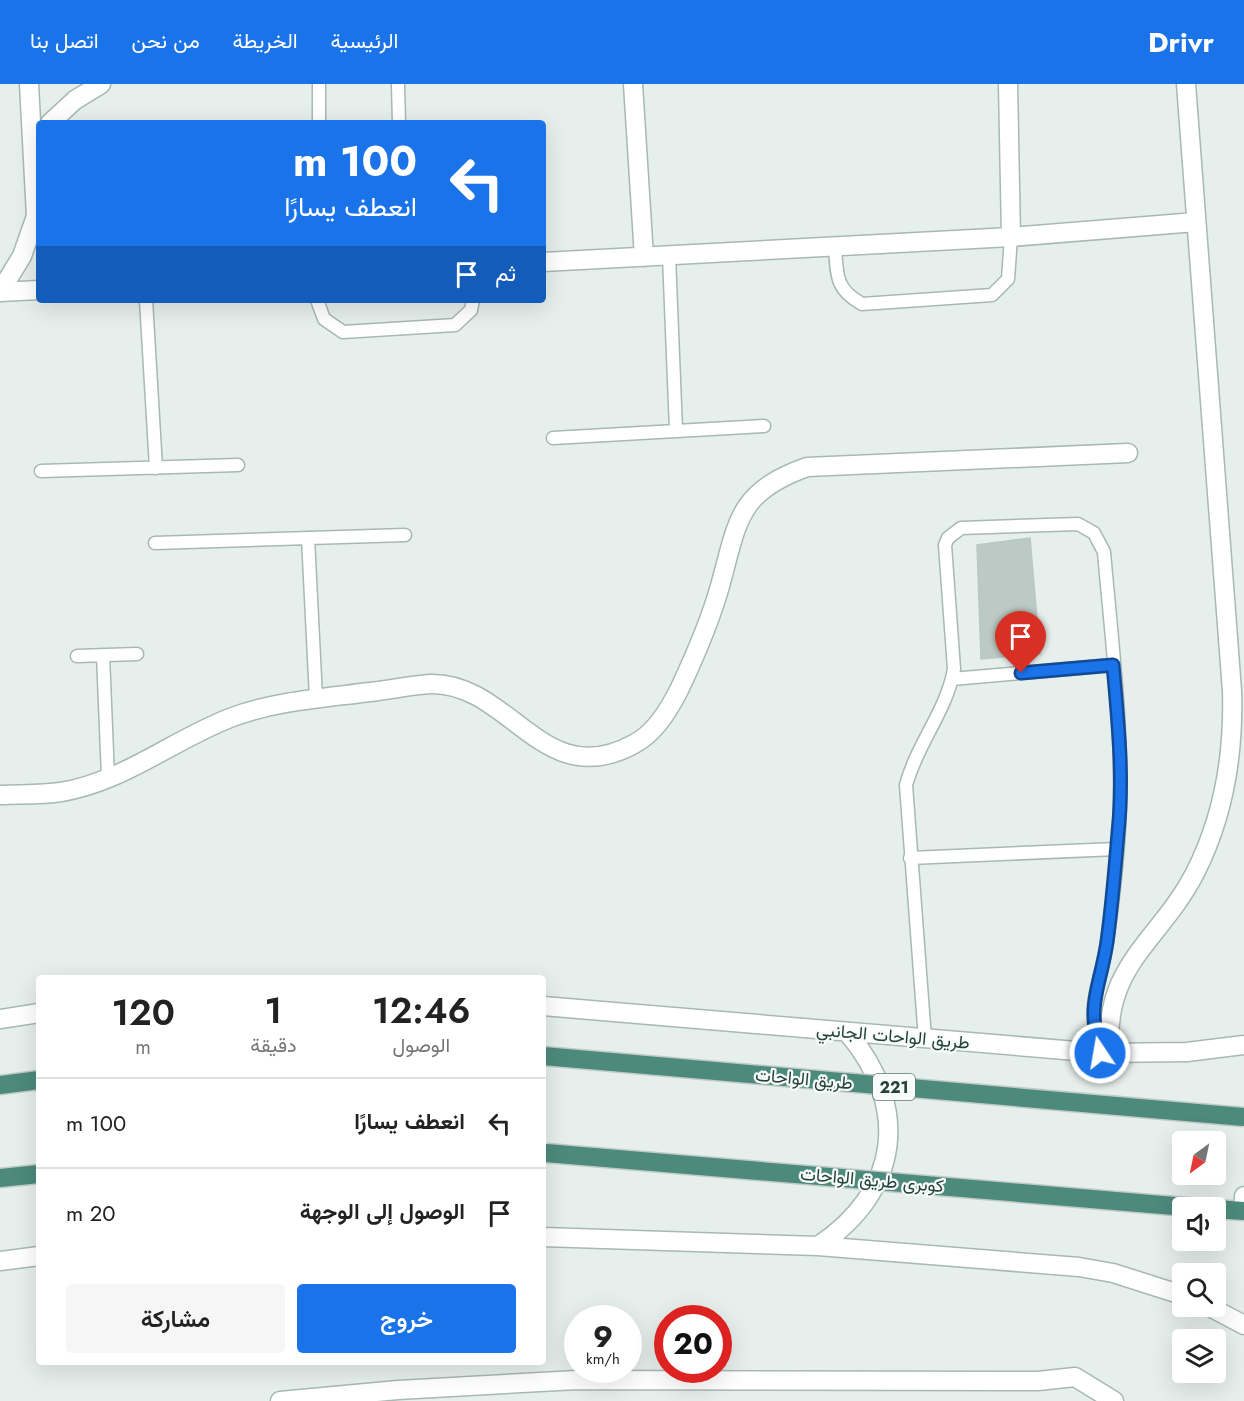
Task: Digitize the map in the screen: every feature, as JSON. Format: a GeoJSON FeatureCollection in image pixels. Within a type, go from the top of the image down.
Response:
{"type":"FeatureCollection","features":[{"type":"Feature","properties":{"kind":"highway","name":"طريق الواحات"},"geometry":{"type":"LineString","coordinates":[[546,1056],[1244,1117]]}},
{"type":"Feature","properties":{"kind":"highway"},"geometry":{"type":"LineString","coordinates":[[0,1085],[36,1080]]}},
{"type":"Feature","properties":{"kind":"highway","name":"كوبرى طريق الواحات"},"geometry":{"type":"LineString","coordinates":[[546,1153],[1172,1206]]}},
{"type":"Feature","properties":{"kind":"highway"},"geometry":{"type":"LineString","coordinates":[[0,1178],[36,1174]]}},
{"type":"Feature","properties":{"kind":"highway"},"geometry":{"type":"LineString","coordinates":[[1226,1209],[1244,1209]]}},
{"type":"Feature","properties":{"kind":"street"},"geometry":{"type":"LineString","coordinates":[[29,84],[36,180]]}},
{"type":"Feature","properties":{"kind":"street"},"geometry":{"type":"LineString","coordinates":[[53,120],[75,100],[101,84]]}},
{"type":"Feature","properties":{"kind":"street"},"geometry":{"type":"LineString","coordinates":[[633,84],[644,257]]}},
{"type":"Feature","properties":{"kind":"street"},"geometry":{"type":"LineString","coordinates":[[1008,84],[1011,237]]}},
{"type":"Feature","properties":{"kind":"street"},"geometry":{"type":"LineString","coordinates":[[1105,1053],[1109,1019],[1117,986],[1134,957],[1176,905],[1195,873],[1221,804],[1231,748],[1232,691],[1186,84]]}},
{"type":"Feature","properties":{"kind":"street"},"geometry":{"type":"LineString","coordinates":[[0,292],[22,256],[36,221]]}},
{"type":"Feature","properties":{"kind":"street"},"geometry":{"type":"LineString","coordinates":[[546,262],[1011,237],[1196,222]]}},
{"type":"Feature","properties":{"kind":"street"},"geometry":{"type":"LineString","coordinates":[[0,292],[36,290]]}},
{"type":"Feature","properties":{"kind":"street"},"geometry":{"type":"LineString","coordinates":[[0,795],[61,792],[108,777],[230,718],[316,698],[432,684],[466,690],[496,705],[520,728],[546,746],[575,756],[605,755],[634,744],[658,725],[692,663],[708,625],[738,518],[756,494],[780,476],[807,466],[1128,453]]}},
{"type":"Feature","properties":{"kind":"street","name":"طريق الواحات الجانبي"},"geometry":{"type":"LineString","coordinates":[[546,1006],[1105,1053],[1186,1052],[1244,1045]]}},
{"type":"Feature","properties":{"kind":"street"},"geometry":{"type":"LineString","coordinates":[[0,1018],[36,1013]]}},
{"type":"Feature","properties":{"kind":"street"},"geometry":{"type":"LineString","coordinates":[[818,1246],[839,1232],[861,1208],[881,1171],[887,1147],[888,1122],[884,1097],[876,1074],[864,1052],[847,1032]]}},
{"type":"Feature","properties":{"kind":"street"},"geometry":{"type":"LineString","coordinates":[[1244,1196],[1244,1209]]}},
{"type":"Feature","properties":{"kind":"street"},"geometry":{"type":"LineString","coordinates":[[546,1237],[818,1246],[1079,1267],[1113,1274],[1172,1292]]}},
{"type":"Feature","properties":{"kind":"street"},"geometry":{"type":"LineString","coordinates":[[0,1261],[36,1256]]}},
{"type":"Feature","properties":{"kind":"street"},"geometry":{"type":"LineString","coordinates":[[1226,1316],[1244,1325]]}},
{"type":"Feature","properties":{"kind":"street"},"geometry":{"type":"LineString","coordinates":[[280,1401],[398,1390],[578,1380],[1038,1381],[1075,1377],[1114,1401]]}},
{"type":"Feature","properties":{"kind":"lane"},"geometry":{"type":"LineString","coordinates":[[319,84],[319,120]]}},
{"type":"Feature","properties":{"kind":"lane"},"geometry":{"type":"LineString","coordinates":[[398,84],[399,120]]}},
{"type":"Feature","properties":{"kind":"lane"},"geometry":{"type":"LineString","coordinates":[[835,247],[837,279],[850,297],[862,304],[992,295],[1008,279],[1011,237]]}},
{"type":"Feature","properties":{"kind":"lane"},"geometry":{"type":"LineString","coordinates":[[669,256],[676,430]]}},
{"type":"Feature","properties":{"kind":"lane"},"geometry":{"type":"LineString","coordinates":[[146,303],[156,468]]}},
{"type":"Feature","properties":{"kind":"lane"},"geometry":{"type":"LineString","coordinates":[[318,303],[324,319],[343,332],[455,325],[471,310],[472,303]]}},
{"type":"Feature","properties":{"kind":"lane"},"geometry":{"type":"LineString","coordinates":[[553,438],[764,426]]}},
{"type":"Feature","properties":{"kind":"lane"},"geometry":{"type":"LineString","coordinates":[[41,471],[238,465]]}},
{"type":"Feature","properties":{"kind":"lane"},"geometry":{"type":"LineString","coordinates":[[925,1039],[906,785],[910,769],[952,679],[954,669],[944,553],[948,538],[961,528],[1078,524],[1094,533],[1104,552],[1121,750],[1116,849],[1108,939],[1093,998],[1094,1026],[1105,1053]]}},
{"type":"Feature","properties":{"kind":"lane"},"geometry":{"type":"LineString","coordinates":[[155,543],[405,534]]}},
{"type":"Feature","properties":{"kind":"lane"},"geometry":{"type":"LineString","coordinates":[[308,538],[316,698]]}},
{"type":"Feature","properties":{"kind":"lane"},"geometry":{"type":"LineString","coordinates":[[77,656],[137,654]]}},
{"type":"Feature","properties":{"kind":"lane"},"geometry":{"type":"LineString","coordinates":[[103,655],[108,777]]}},
{"type":"Feature","properties":{"kind":"lane"},"geometry":{"type":"LineString","coordinates":[[952,679],[1113,665]]}},
{"type":"Feature","properties":{"kind":"lane"},"geometry":{"type":"LineString","coordinates":[[910,858],[1116,849]]}},
{"type":"Feature","properties":{"kind":"building"},"geometry":{"type":"Polygon","coordinates":[[[1030,538],[1040,654],[981,659],[977,545],[1030,538]]]}},
{"type":"Feature","properties":{"kind":"route"},"geometry":{"type":"LineString","coordinates":[[1021,673],[1113,665],[1121,750],[1121,786],[1108,939],[1093,998],[1095,1035],[1100,1053]]}}]}
